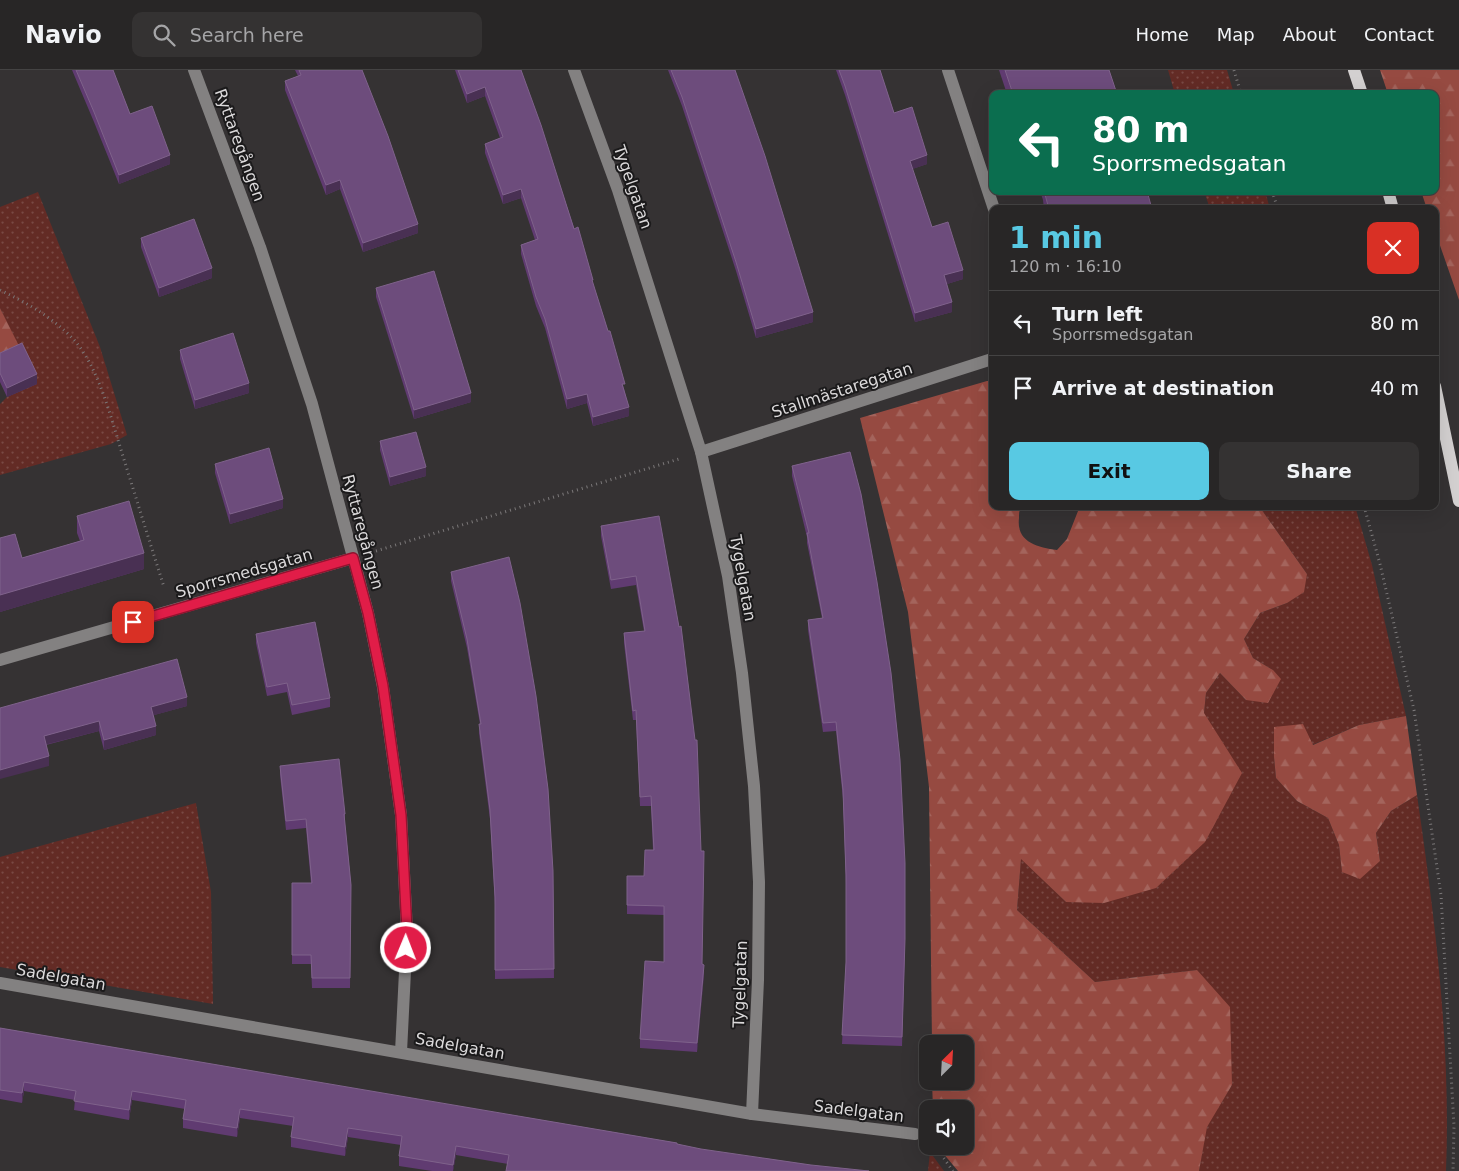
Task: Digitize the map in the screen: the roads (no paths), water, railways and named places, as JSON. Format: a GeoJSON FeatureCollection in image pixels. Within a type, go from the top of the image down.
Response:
{"type":"FeatureCollection","features":[{"type":"Feature","properties":{"kind":"main road"},"geometry":{"type":"LineString","coordinates":[[1354,70],[1361,90]]}},
{"type":"Feature","properties":{"kind":"main road"},"geometry":{"type":"LineString","coordinates":[[1439,405],[1459,501]]}},
{"type":"Feature","properties":{"kind":"street","name":"Ryttaregången"},"geometry":{"type":"LineString","coordinates":[[194,70],[260,248],[308,395],[368,613],[383,686],[401,815],[407,930],[401,1052]]}},
{"type":"Feature","properties":{"kind":"street","name":"Tygelgatan"},"geometry":{"type":"LineString","coordinates":[[574,70],[618,190],[701,452],[728,576],[742,673],[754,786],[759,882],[758,980],[752,1114]]}},
{"type":"Feature","properties":{"kind":"street"},"geometry":{"type":"LineString","coordinates":[[948,70],[989,194]]}},
{"type":"Feature","properties":{"kind":"street","name":"Stallmästaregatan"},"geometry":{"type":"LineString","coordinates":[[701,452],[989,360]]}},
{"type":"Feature","properties":{"kind":"street","name":"Sporrsmedsgatan"},"geometry":{"type":"LineString","coordinates":[[0,660],[353,558]]}},
{"type":"Feature","properties":{"kind":"street","name":"Sadelgatan"},"geometry":{"type":"LineString","coordinates":[[0,983],[752,1114],[915,1134]]}}]}
